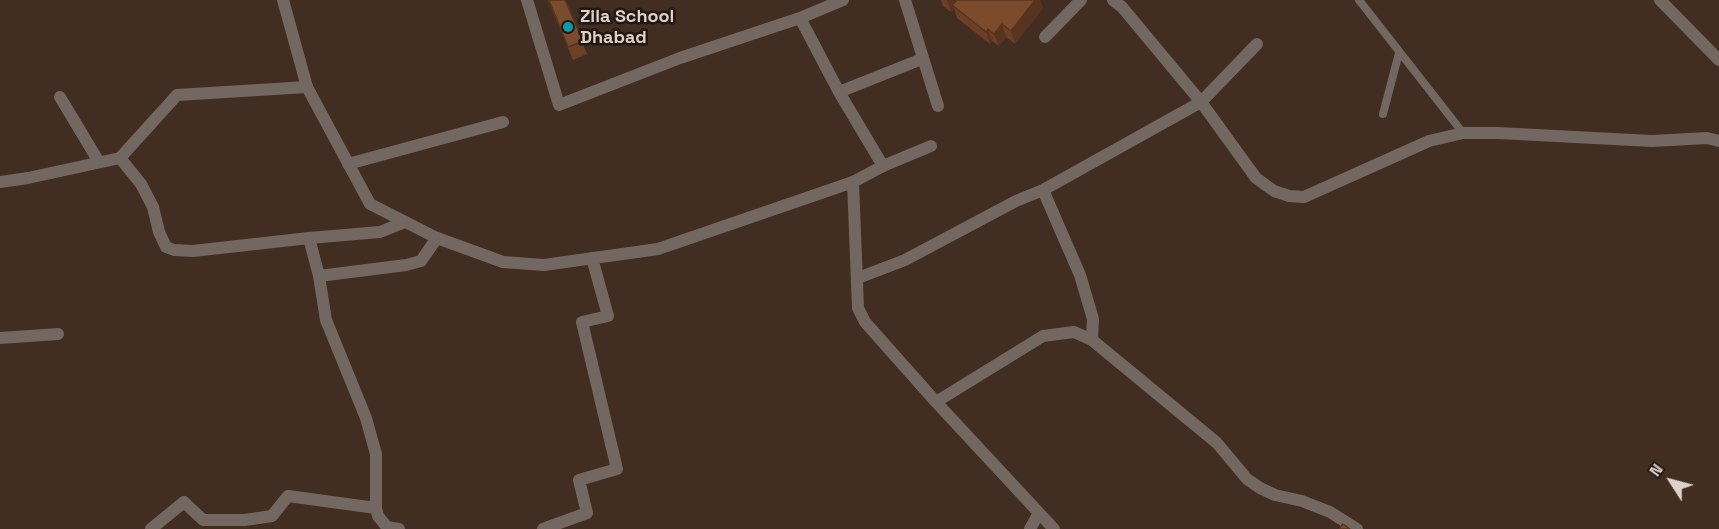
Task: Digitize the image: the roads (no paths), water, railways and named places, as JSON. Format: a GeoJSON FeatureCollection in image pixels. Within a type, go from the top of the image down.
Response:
{"type":"FeatureCollection","features":[{"type":"Feature","properties":{"kind":"street"},"geometry":{"type":"LineString","coordinates":[[282,0],[307,87],[370,204],[437,238],[503,262],[544,266],[658,249],[853,182],[883,166],[931,146]]}},
{"type":"Feature","properties":{"kind":"street"},"geometry":{"type":"LineString","coordinates":[[527,0],[559,105],[680,58],[800,18],[843,0]]}},
{"type":"Feature","properties":{"kind":"street"},"geometry":{"type":"LineString","coordinates":[[905,0],[938,106]]}},
{"type":"Feature","properties":{"kind":"street"},"geometry":{"type":"LineString","coordinates":[[1045,37],[1081,0]]}},
{"type":"Feature","properties":{"kind":"street"},"geometry":{"type":"LineString","coordinates":[[1113,0],[1122,7],[1201,102],[1256,178],[1274,191],[1289,196],[1304,197],[1429,141],[1463,133],[1652,141],[1707,138],[1719,141]]}},
{"type":"Feature","properties":{"kind":"street"},"geometry":{"type":"LineString","coordinates":[[1660,0],[1719,60]]}},
{"type":"Feature","properties":{"kind":"street"},"geometry":{"type":"LineString","coordinates":[[800,18],[838,92],[883,166]]}},
{"type":"Feature","properties":{"kind":"street"},"geometry":{"type":"LineString","coordinates":[[858,278],[905,260],[1016,201],[1043,190],[1201,102],[1257,44]]}},
{"type":"Feature","properties":{"kind":"street"},"geometry":{"type":"LineString","coordinates":[[838,92],[922,59]]}},
{"type":"Feature","properties":{"kind":"street"},"geometry":{"type":"LineString","coordinates":[[0,182],[120,158],[177,95],[307,87]]}},
{"type":"Feature","properties":{"kind":"street"},"geometry":{"type":"LineString","coordinates":[[60,97],[99,162]]}},
{"type":"Feature","properties":{"kind":"street"},"geometry":{"type":"LineString","coordinates":[[348,164],[503,122]]}},
{"type":"Feature","properties":{"kind":"street"},"geometry":{"type":"LineString","coordinates":[[120,158],[141,184],[153,207],[159,232],[166,247],[174,250],[192,251],[380,232],[405,222]]}},
{"type":"Feature","properties":{"kind":"street"},"geometry":{"type":"LineString","coordinates":[[853,182],[858,308],[865,322],[1054,529]]}},
{"type":"Feature","properties":{"kind":"street"},"geometry":{"type":"LineString","coordinates":[[1043,190],[1080,275],[1093,319],[1092,340]]}},
{"type":"Feature","properties":{"kind":"street"},"geometry":{"type":"LineString","coordinates":[[309,238],[319,276],[326,320],[366,418],[376,454],[376,508],[382,523],[387,527],[399,529]]}},
{"type":"Feature","properties":{"kind":"street"},"geometry":{"type":"LineString","coordinates":[[319,276],[421,261],[437,238]]}},
{"type":"Feature","properties":{"kind":"street"},"geometry":{"type":"LineString","coordinates":[[543,529],[587,513],[579,480],[617,469],[582,322],[608,316],[592,258]]}},
{"type":"Feature","properties":{"kind":"street"},"geometry":{"type":"LineString","coordinates":[[936,402],[1043,336],[1074,332],[1092,340],[1217,443],[1247,478],[1260,488],[1330,512],[1357,529]]}},
{"type":"Feature","properties":{"kind":"street"},"geometry":{"type":"LineString","coordinates":[[0,338],[58,334]]}},
{"type":"Feature","properties":{"kind":"street"},"geometry":{"type":"LineString","coordinates":[[151,529],[184,502],[203,520],[245,520],[272,516],[288,496],[376,508]]}},
{"type":"Feature","properties":{"kind":"street"},"geometry":{"type":"LineString","coordinates":[[1030,529],[1039,513]]}},
{"type":"Feature","properties":{"kind":"lane"},"geometry":{"type":"LineString","coordinates":[[1359,0],[1463,133]]}},
{"type":"Feature","properties":{"kind":"lane"},"geometry":{"type":"LineString","coordinates":[[1383,114],[1399,53]]}},
{"type":"Feature","properties":{"kind":"place","name":"Zila School Dhabad"},"geometry":{"type":"Point","coordinates":[568,27]}}]}
